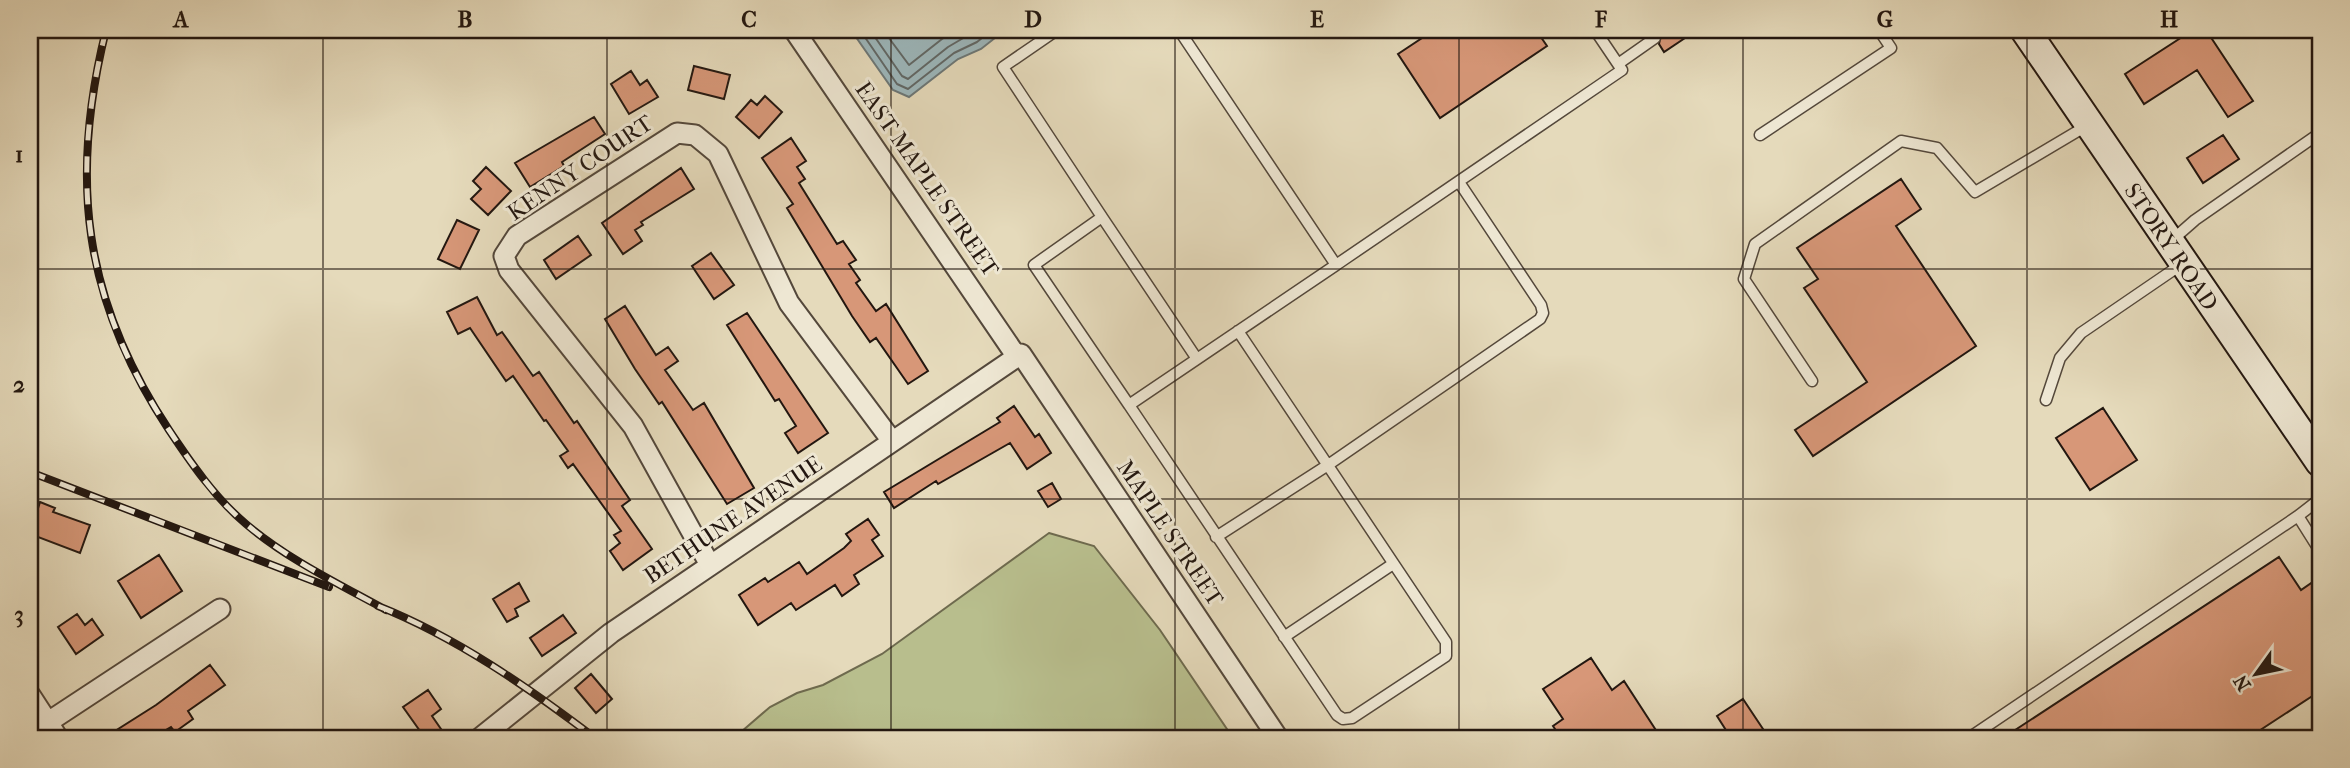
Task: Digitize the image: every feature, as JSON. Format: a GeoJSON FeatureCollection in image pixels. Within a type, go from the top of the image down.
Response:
{"type":"FeatureCollection","features":[{"type":"Feature","properties":{"kind":"street","name":"EAST MAPLE STREET"},"geometry":{"type":"LineString","coordinates":[[794,30],[1019,355]]}},
{"type":"Feature","properties":{"kind":"street","name":"STORY ROAD"},"geometry":{"type":"LineString","coordinates":[[2025,30],[2175,254],[2320,462]]}},
{"type":"Feature","properties":{"kind":"street","name":"KENNY COURT"},"geometry":{"type":"LineString","coordinates":[[710,565],[633,426],[509,270],[504,256],[517,236],[677,133],[695,135],[718,154],[789,303],[892,441]]}},
{"type":"Feature","properties":{"kind":"street","name":"BETHUNE AVENUE"},"geometry":{"type":"LineString","coordinates":[[480,738],[611,633],[1019,355]]}},
{"type":"Feature","properties":{"kind":"street","name":"MAPLE STREET"},"geometry":{"type":"LineString","coordinates":[[1019,355],[1278,738]]}},
{"type":"Feature","properties":{"kind":"street"},"geometry":{"type":"LineString","coordinates":[[30,734],[53,730],[220,609]]}},
{"type":"Feature","properties":{"kind":"street"},"geometry":{"type":"LineString","coordinates":[[30,695],[53,730]]}},
{"type":"Feature","properties":{"kind":"lane"},"geometry":{"type":"LineString","coordinates":[[1057,30],[1003,67],[1197,359]]}},
{"type":"Feature","properties":{"kind":"lane"},"geometry":{"type":"LineString","coordinates":[[1179,30],[1336,265]]}},
{"type":"Feature","properties":{"kind":"lane"},"geometry":{"type":"LineString","coordinates":[[1129,405],[1622,70],[1595,30]]}},
{"type":"Feature","properties":{"kind":"lane"},"geometry":{"type":"LineString","coordinates":[[1760,135],[1891,48],[1879,30]]}},
{"type":"Feature","properties":{"kind":"lane"},"geometry":{"type":"LineString","coordinates":[[1618,64],[1655,38]]}},
{"type":"Feature","properties":{"kind":"lane"},"geometry":{"type":"LineString","coordinates":[[1812,381],[1744,279],[1755,244],[1902,141],[1937,148],[1975,192],[2089,125]]}},
{"type":"Feature","properties":{"kind":"lane"},"geometry":{"type":"LineString","coordinates":[[2046,400],[2060,358],[2081,333],[2175,254],[2195,220],[2320,133]]}},
{"type":"Feature","properties":{"kind":"lane"},"geometry":{"type":"LineString","coordinates":[[1216,537],[1328,465],[1540,319],[1543,313],[1459,182]]}},
{"type":"Feature","properties":{"kind":"lane"},"geometry":{"type":"LineString","coordinates":[[1102,218],[1034,265],[1337,715],[1343,719],[1352,718],[1446,656],[1446,642],[1238,331]]}},
{"type":"Feature","properties":{"kind":"lane"},"geometry":{"type":"LineString","coordinates":[[1969,738],[2320,499]]}},
{"type":"Feature","properties":{"kind":"lane"},"geometry":{"type":"LineString","coordinates":[[2298,516],[2320,551]]}},
{"type":"Feature","properties":{"kind":"lane"},"geometry":{"type":"LineString","coordinates":[[1284,637],[1394,564]]}},
{"type":"Feature","properties":{"kind":"green space"},"geometry":{"type":"Polygon","coordinates":[[[1049,533],[1094,546],[1160,630],[1233,738],[734,738],[770,707],[797,693],[823,685],[882,654],[1049,533]]]}},
{"type":"Feature","properties":{"kind":"water"},"geometry":{"type":"Polygon","coordinates":[[[851,30],[1005,30],[981,49],[958,59],[909,97],[893,90],[851,30]]]}},
{"type":"Feature","properties":{"kind":"building"},"geometry":{"type":"Polygon","coordinates":[[[1416,30],[1536,30],[1547,46],[1440,118],[1398,54],[1422,38],[1416,30]]]}},
{"type":"Feature","properties":{"kind":"building"},"geometry":{"type":"Polygon","coordinates":[[[1650,30],[1680,30],[1685,38],[1664,52],[1659,44],[1661,34],[1650,30]]]}},
{"type":"Feature","properties":{"kind":"building"},"geometry":{"type":"Polygon","coordinates":[[[2193,30],[2206,30],[2253,101],[2228,117],[2197,70],[2144,104],[2125,74],[2193,30]]]}},
{"type":"Feature","properties":{"kind":"building"},"geometry":{"type":"Polygon","coordinates":[[[694,66],[730,75],[724,99],[688,90],[694,66]]]}},
{"type":"Feature","properties":{"kind":"building"},"geometry":{"type":"Polygon","coordinates":[[[631,71],[640,85],[647,80],[658,97],[629,114],[611,84],[631,71]]]}},
{"type":"Feature","properties":{"kind":"building"},"geometry":{"type":"Polygon","coordinates":[[[765,96],[782,112],[759,138],[736,117],[751,100],[757,105],[765,96]]]}},
{"type":"Feature","properties":{"kind":"building"},"geometry":{"type":"Polygon","coordinates":[[[594,117],[605,134],[562,162],[564,166],[530,187],[515,163],[594,117]]]}},
{"type":"Feature","properties":{"kind":"building"},"geometry":{"type":"Polygon","coordinates":[[[2223,135],[2239,159],[2203,183],[2187,158],[2223,135]]]}},
{"type":"Feature","properties":{"kind":"building"},"geometry":{"type":"Polygon","coordinates":[[[791,138],[806,161],[797,167],[805,179],[799,183],[837,244],[843,241],[856,260],[849,264],[860,280],[856,283],[876,311],[886,304],[928,371],[908,384],[876,338],[870,342],[852,316],[787,208],[793,204],[762,158],[791,138]]]}},
{"type":"Feature","properties":{"kind":"building"},"geometry":{"type":"Polygon","coordinates":[[[486,167],[511,191],[488,215],[471,199],[481,189],[473,181],[486,167]]]}},
{"type":"Feature","properties":{"kind":"building"},"geometry":{"type":"Polygon","coordinates":[[[681,168],[694,189],[641,222],[643,225],[635,230],[642,241],[623,254],[602,223],[681,168]]]}},
{"type":"Feature","properties":{"kind":"building"},"geometry":{"type":"Polygon","coordinates":[[[1901,179],[1921,209],[1896,226],[1976,346],[1813,456],[1795,430],[1867,382],[1804,288],[1818,279],[1797,248],[1901,179]]]}},
{"type":"Feature","properties":{"kind":"building"},"geometry":{"type":"Polygon","coordinates":[[[457,220],[479,230],[460,269],[438,259],[457,220]]]}},
{"type":"Feature","properties":{"kind":"building"},"geometry":{"type":"Polygon","coordinates":[[[578,236],[591,255],[556,279],[544,260],[578,236]]]}},
{"type":"Feature","properties":{"kind":"building"},"geometry":{"type":"Polygon","coordinates":[[[711,253],[734,285],[714,299],[692,266],[711,253]]]}},
{"type":"Feature","properties":{"kind":"building"},"geometry":{"type":"Polygon","coordinates":[[[477,297],[497,335],[502,332],[533,376],[539,372],[574,423],[577,421],[630,500],[622,506],[652,549],[623,570],[610,551],[620,543],[614,535],[621,531],[573,464],[568,468],[560,456],[568,451],[513,376],[506,381],[470,328],[458,334],[447,312],[477,297]]]}},
{"type":"Feature","properties":{"kind":"building"},"geometry":{"type":"Polygon","coordinates":[[[625,306],[656,355],[668,347],[678,361],[665,370],[693,410],[704,403],[754,488],[727,504],[662,402],[659,404],[635,369],[605,319],[625,306]]]}},
{"type":"Feature","properties":{"kind":"building"},"geometry":{"type":"Polygon","coordinates":[[[747,313],[828,433],[798,453],[785,433],[796,426],[779,399],[775,401],[727,325],[747,313]]]}},
{"type":"Feature","properties":{"kind":"building"},"geometry":{"type":"Polygon","coordinates":[[[1014,406],[1035,437],[1039,434],[1051,453],[1027,469],[1010,443],[938,484],[936,481],[894,508],[884,492],[1000,422],[997,418],[1014,406]]]}},
{"type":"Feature","properties":{"kind":"building"},"geometry":{"type":"Polygon","coordinates":[[[2103,408],[2137,460],[2090,490],[2056,438],[2103,408]]]}},
{"type":"Feature","properties":{"kind":"building"},"geometry":{"type":"Polygon","coordinates":[[[1052,483],[1061,499],[1048,507],[1038,491],[1052,483]]]}},
{"type":"Feature","properties":{"kind":"building"},"geometry":{"type":"Polygon","coordinates":[[[40,502],[55,508],[53,512],[90,525],[80,553],[30,534],[40,502]]]}},
{"type":"Feature","properties":{"kind":"building"},"geometry":{"type":"Polygon","coordinates":[[[868,519],[879,535],[872,540],[883,556],[854,575],[859,584],[842,596],[835,585],[796,610],[791,603],[758,625],[739,595],[765,578],[768,582],[799,562],[807,574],[844,548],[851,541],[846,534],[868,519]]]}},
{"type":"Feature","properties":{"kind":"building"},"geometry":{"type":"Polygon","coordinates":[[[159,555],[182,591],[141,618],[118,581],[159,555]]]}},
{"type":"Feature","properties":{"kind":"building"},"geometry":{"type":"Polygon","coordinates":[[[2279,557],[2301,590],[2320,577],[2320,691],[2248,738],[2003,738],[2279,557]]]}},
{"type":"Feature","properties":{"kind":"building"},"geometry":{"type":"Polygon","coordinates":[[[519,583],[529,601],[515,609],[518,616],[507,622],[493,599],[519,583]]]}},
{"type":"Feature","properties":{"kind":"building"},"geometry":{"type":"Polygon","coordinates":[[[77,614],[85,625],[92,619],[103,635],[76,654],[58,627],[77,614]]]}},
{"type":"Feature","properties":{"kind":"building"},"geometry":{"type":"Polygon","coordinates":[[[563,615],[576,633],[542,656],[530,638],[563,615]]]}},
{"type":"Feature","properties":{"kind":"building"},"geometry":{"type":"Polygon","coordinates":[[[1591,658],[1612,690],[1624,681],[1661,738],[1561,738],[1553,726],[1563,719],[1543,689],[1591,658]]]}},
{"type":"Feature","properties":{"kind":"building"},"geometry":{"type":"Polygon","coordinates":[[[210,665],[225,685],[188,711],[193,719],[175,732],[171,727],[152,738],[104,738],[156,705],[210,665]]]}},
{"type":"Feature","properties":{"kind":"building"},"geometry":{"type":"Polygon","coordinates":[[[591,674],[612,699],[596,713],[575,688],[591,674]]]}},
{"type":"Feature","properties":{"kind":"building"},"geometry":{"type":"Polygon","coordinates":[[[428,690],[441,709],[432,716],[443,732],[433,738],[425,738],[403,707],[428,690]]]}},
{"type":"Feature","properties":{"kind":"building"},"geometry":{"type":"Polygon","coordinates":[[[1743,699],[1769,738],[1731,738],[1717,716],[1743,699]]]}},
{"type":"Feature","properties":{"kind":"railway"},"geometry":{"type":"LineString","coordinates":[[106,30],[88,137],[87,188],[91,237],[102,286],[118,334],[140,382],[186,455],[235,514],[262,537],[296,560],[386,610]]}},
{"type":"Feature","properties":{"kind":"railway"},"geometry":{"type":"LineString","coordinates":[[30,472],[329,587]]}},
{"type":"Feature","properties":{"kind":"railway"},"geometry":{"type":"LineString","coordinates":[[378,606],[464,648],[595,738]]}}]}
